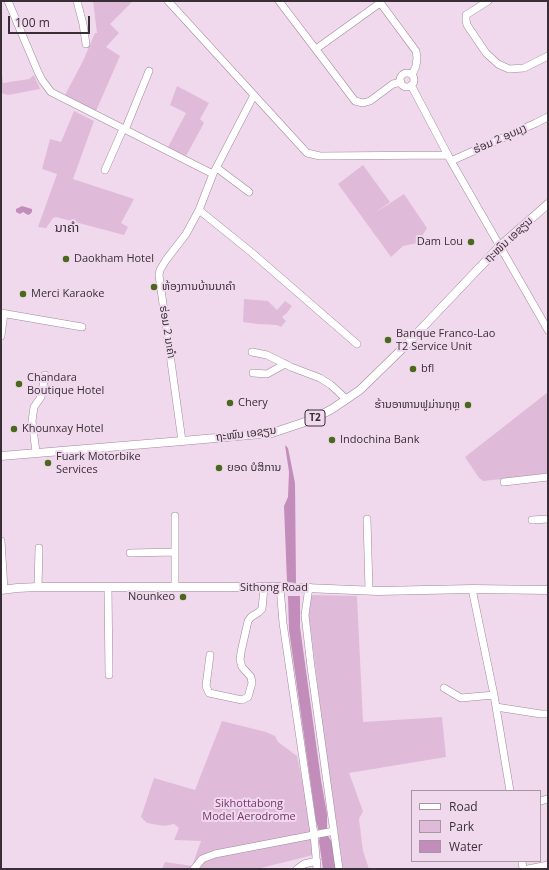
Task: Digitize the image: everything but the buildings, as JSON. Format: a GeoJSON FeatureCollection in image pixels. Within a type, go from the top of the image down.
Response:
{"type":"FeatureCollection","features":[{"type":"Feature","properties":{"kind":"main road","name":"ຖະໜົນ ເອຊຽນ"},"geometry":{"type":"LineString","coordinates":[[1,456],[36,452],[182,442],[272,433],[311,420],[332,409],[360,390],[404,348],[500,246],[548,204]]}},
{"type":"Feature","properties":{"kind":"main road","name":"Sithong Road"},"geometry":{"type":"LineString","coordinates":[[3,590],[38,587],[280,587],[369,590],[548,590]]}},
{"type":"Feature","properties":{"kind":"street"},"geometry":{"type":"LineString","coordinates":[[8,1],[42,80],[51,92],[124,129],[215,171],[249,192]]}},
{"type":"Feature","properties":{"kind":"street"},"geometry":{"type":"LineString","coordinates":[[77,1],[86,44]]}},
{"type":"Feature","properties":{"kind":"street"},"geometry":{"type":"LineString","coordinates":[[168,1],[307,153],[314,156],[450,158]]}},
{"type":"Feature","properties":{"kind":"street"},"geometry":{"type":"LineString","coordinates":[[279,1],[355,101],[363,103],[370,101],[393,84],[401,82]]}},
{"type":"Feature","properties":{"kind":"street"},"geometry":{"type":"LineString","coordinates":[[488,1],[466,15],[466,20],[486,53],[498,64],[509,69],[524,68],[548,56]]}},
{"type":"Feature","properties":{"kind":"street"},"geometry":{"type":"LineString","coordinates":[[316,49],[380,2],[416,51],[418,58],[412,75],[414,81],[411,85]]}},
{"type":"Feature","properties":{"kind":"street"},"geometry":{"type":"LineString","coordinates":[[105,170],[149,71]]}},
{"type":"Feature","properties":{"kind":"street"},"geometry":{"type":"LineString","coordinates":[[401,82],[401,78],[404,74],[408,73],[412,75]]}},
{"type":"Feature","properties":{"kind":"street"},"geometry":{"type":"LineString","coordinates":[[401,82],[405,86],[411,85]]}},
{"type":"Feature","properties":{"kind":"street"},"geometry":{"type":"LineString","coordinates":[[411,85],[450,158],[548,330]]}},
{"type":"Feature","properties":{"kind":"street","name":"ຮ່ອມ 2 ນາຄຳ"},"geometry":{"type":"LineString","coordinates":[[182,442],[159,275],[164,265],[186,234],[199,210],[215,171],[254,95]]}},
{"type":"Feature","properties":{"kind":"street","name":"ຮ່ອມ 2 ອຸບມຸງ"},"geometry":{"type":"LineString","coordinates":[[450,158],[548,117]]}},
{"type":"Feature","properties":{"kind":"street"},"geometry":{"type":"LineString","coordinates":[[199,210],[251,252],[357,344]]}},
{"type":"Feature","properties":{"kind":"street"},"geometry":{"type":"LineString","coordinates":[[1,336],[3,313],[82,327]]}},
{"type":"Feature","properties":{"kind":"street"},"geometry":{"type":"LineString","coordinates":[[252,352],[267,355],[325,381],[346,399]]}},
{"type":"Feature","properties":{"kind":"street"},"geometry":{"type":"LineString","coordinates":[[253,373],[267,374],[285,364]]}},
{"type":"Feature","properties":{"kind":"street"},"geometry":{"type":"LineString","coordinates":[[36,452],[32,421],[34,407],[41,397],[45,376]]}},
{"type":"Feature","properties":{"kind":"street"},"geometry":{"type":"LineString","coordinates":[[504,482],[548,477]]}},
{"type":"Feature","properties":{"kind":"street"},"geometry":{"type":"LineString","coordinates":[[175,516],[175,587]]}},
{"type":"Feature","properties":{"kind":"street"},"geometry":{"type":"LineString","coordinates":[[367,519],[369,590]]}},
{"type":"Feature","properties":{"kind":"street"},"geometry":{"type":"LineString","coordinates":[[532,520],[548,519]]}},
{"type":"Feature","properties":{"kind":"street"},"geometry":{"type":"LineString","coordinates":[[1,541],[3,590]]}},
{"type":"Feature","properties":{"kind":"street"},"geometry":{"type":"LineString","coordinates":[[38,587],[39,548]]}},
{"type":"Feature","properties":{"kind":"street"},"geometry":{"type":"LineString","coordinates":[[130,553],[175,552]]}},
{"type":"Feature","properties":{"kind":"street"},"geometry":{"type":"LineString","coordinates":[[108,587],[109,675]]}},
{"type":"Feature","properties":{"kind":"street"},"geometry":{"type":"LineString","coordinates":[[210,655],[206,686],[209,693],[242,700],[248,697],[252,683],[251,677],[242,667],[240,660],[241,652],[248,621],[262,609],[264,587]]}},
{"type":"Feature","properties":{"kind":"street"},"geometry":{"type":"LineString","coordinates":[[280,587],[283,623],[316,834],[317,869]]}},
{"type":"Feature","properties":{"kind":"street"},"geometry":{"type":"LineString","coordinates":[[309,588],[305,615],[332,831],[340,869]]}},
{"type":"Feature","properties":{"kind":"street"},"geometry":{"type":"LineString","coordinates":[[472,589],[494,695],[510,790]]}},
{"type":"Feature","properties":{"kind":"street"},"geometry":{"type":"LineString","coordinates":[[444,688],[461,698],[494,695]]}},
{"type":"Feature","properties":{"kind":"street"},"geometry":{"type":"LineString","coordinates":[[496,707],[548,714]]}},
{"type":"Feature","properties":{"kind":"street"},"geometry":{"type":"LineString","coordinates":[[194,869],[202,859],[215,854],[332,831]]}},
{"type":"Feature","properties":{"kind":"street"},"geometry":{"type":"LineString","coordinates":[[297,869],[304,864],[317,861]]}},
{"type":"Feature","properties":{"kind":"street"},"geometry":{"type":"LineString","coordinates":[[528,869],[548,865]]}},
{"type":"Feature","properties":{"kind":"green space"},"geometry":{"type":"Polygon","coordinates":[[[93,1],[133,1],[110,24],[119,33],[106,47],[120,56],[96,111],[65,95],[83,61],[95,33],[97,33],[93,1]]]}},
{"type":"Feature","properties":{"kind":"green space"},"geometry":{"type":"Polygon","coordinates":[[[1,67],[3,83],[29,79],[34,75],[40,89],[8,95],[1,93],[1,67]]]}},
{"type":"Feature","properties":{"kind":"green space"},"geometry":{"type":"Polygon","coordinates":[[[177,86],[209,103],[200,119],[204,123],[186,156],[168,147],[186,113],[170,105],[177,86]]]}},
{"type":"Feature","properties":{"kind":"green space"},"geometry":{"type":"Polygon","coordinates":[[[74,111],[94,121],[73,179],[134,199],[121,223],[128,227],[124,235],[56,217],[53,218],[46,228],[38,227],[57,174],[42,169],[50,139],[61,142],[74,111]]]}},
{"type":"Feature","properties":{"kind":"green space"},"geometry":{"type":"Polygon","coordinates":[[[363,165],[390,202],[375,213],[404,194],[427,228],[418,243],[403,246],[391,257],[338,184],[363,165]]]}},
{"type":"Feature","properties":{"kind":"green space"},"geometry":{"type":"Polygon","coordinates":[[[244,299],[268,301],[277,310],[285,301],[292,306],[282,317],[286,321],[281,327],[277,325],[243,322],[244,299]]]}},
{"type":"Feature","properties":{"kind":"green space"},"geometry":{"type":"Polygon","coordinates":[[[548,392],[548,474],[483,481],[479,478],[465,457],[548,392]]]}},
{"type":"Feature","properties":{"kind":"green space"},"geometry":{"type":"Polygon","coordinates":[[[310,595],[357,596],[363,722],[442,717],[446,757],[349,773],[363,811],[359,819],[363,851],[369,869],[343,869],[309,616],[310,595]]]}},
{"type":"Feature","properties":{"kind":"green space","name":"Sikhottabong Model Aerodrome"},"geometry":{"type":"Polygon","coordinates":[[[222,721],[266,732],[275,736],[278,742],[297,756],[317,854],[257,869],[162,869],[165,862],[192,866],[201,841],[174,840],[179,828],[174,824],[164,826],[147,823],[141,817],[154,778],[195,790],[222,721]]]}},
{"type":"Feature","properties":{"kind":"water"},"geometry":{"type":"Polygon","coordinates":[[[22,206],[32,209],[32,212],[28,215],[23,212],[20,214],[16,212],[16,209],[22,206]]]}},
{"type":"Feature","properties":{"kind":"water"},"geometry":{"type":"Polygon","coordinates":[[[285,445],[288,448],[295,483],[296,583],[287,582],[284,506],[288,497],[289,472],[285,445]]]}},
{"type":"Feature","properties":{"kind":"water"},"geometry":{"type":"Polygon","coordinates":[[[288,596],[300,596],[300,627],[327,814],[328,836],[332,842],[336,869],[323,869],[319,841],[320,836],[316,821],[289,630],[288,596]]]}},
{"type":"Feature","properties":{"kind":"place","name":"Dam Lou"},"geometry":{"type":"Point","coordinates":[471,242]}},
{"type":"Feature","properties":{"kind":"place","name":"Daokham Hotel"},"geometry":{"type":"Point","coordinates":[66,259]}},
{"type":"Feature","properties":{"kind":"place","name":"ຫ້ອງການບ້ານນາຄໍາ"},"geometry":{"type":"Point","coordinates":[154,287]}},
{"type":"Feature","properties":{"kind":"place","name":"Merci Karaoke"},"geometry":{"type":"Point","coordinates":[23,294]}},
{"type":"Feature","properties":{"kind":"place","name":"Banque Franco-Lao T2 Service Unit"},"geometry":{"type":"Point","coordinates":[388,340]}},
{"type":"Feature","properties":{"kind":"place","name":"bfl"},"geometry":{"type":"Point","coordinates":[413,369]}},
{"type":"Feature","properties":{"kind":"place","name":"Chandara Boutique Hotel"},"geometry":{"type":"Point","coordinates":[19,384]}},
{"type":"Feature","properties":{"kind":"place","name":"Chery"},"geometry":{"type":"Point","coordinates":[230,403]}},
{"type":"Feature","properties":{"kind":"place","name":"ຮ້ານອາຫານຟູມ່ານຖຫຼ"},"geometry":{"type":"Point","coordinates":[468,405]}},
{"type":"Feature","properties":{"kind":"place","name":"Khounxay Hotel"},"geometry":{"type":"Point","coordinates":[14,429]}},
{"type":"Feature","properties":{"kind":"place","name":"Indochina Bank"},"geometry":{"type":"Point","coordinates":[332,440]}},
{"type":"Feature","properties":{"kind":"place","name":"Fuark Motorbike Services"},"geometry":{"type":"Point","coordinates":[48,463]}},
{"type":"Feature","properties":{"kind":"place","name":"ຍອດ ບໍສິການ"},"geometry":{"type":"Point","coordinates":[219,468]}},
{"type":"Feature","properties":{"kind":"place","name":"Nounkeo"},"geometry":{"type":"Point","coordinates":[183,597]}},
{"type":"Feature","properties":{"kind":"district","name":"ນາຄຳ"},"geometry":{"type":"Point","coordinates":[67,228]}}]}
